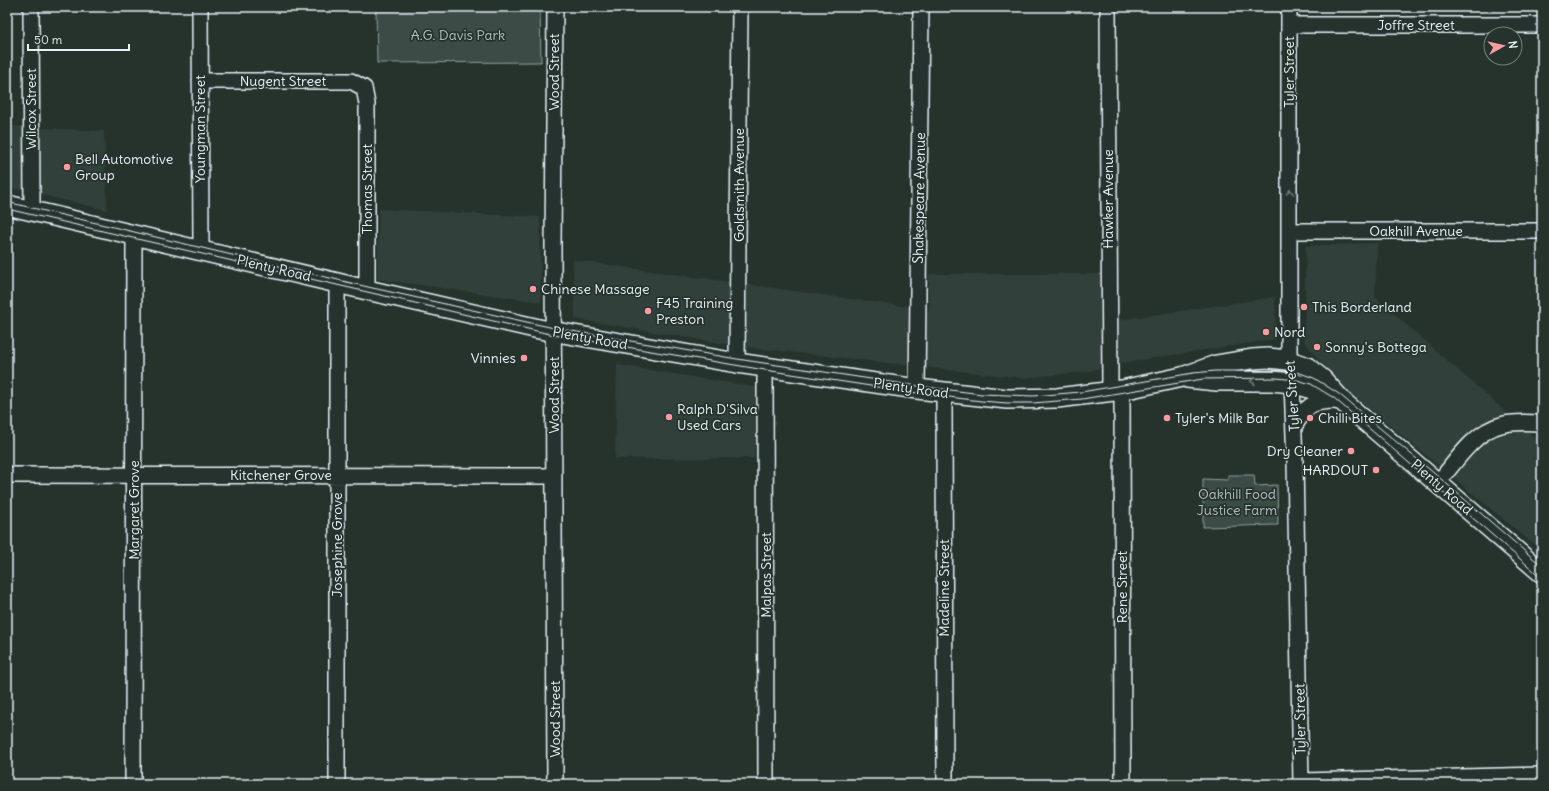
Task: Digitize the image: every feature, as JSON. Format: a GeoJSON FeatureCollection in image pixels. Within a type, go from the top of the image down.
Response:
{"type":"FeatureCollection","features":[{"type":"Feature","properties":{"kind":"main road","name":"Plenty Road"},"geometry":{"type":"LineString","coordinates":[[7,205],[367,290],[554,331],[737,363],[944,393],[1007,400],[1082,396],[1182,377],[1209,367],[1252,359],[1279,358],[1289,360],[1302,365],[1316,374],[1342,401],[1542,574]]}},
{"type":"Feature","properties":{"kind":"main road","name":"Tyler Street"},"geometry":{"type":"LineString","coordinates":[[1289,360],[1292,383]]}},
{"type":"Feature","properties":{"kind":"main road","name":"Plenty Road"},"geometry":{"type":"LineString","coordinates":[[1182,377],[1217,381],[1272,381],[1292,383],[1342,401]]}},
{"type":"Feature","properties":{"kind":"street","name":"Wilcox Street"},"geometry":{"type":"LineString","coordinates":[[31,7],[32,211]]}},
{"type":"Feature","properties":{"kind":"street","name":"Youngman Street"},"geometry":{"type":"LineString","coordinates":[[200,7],[201,251]]}},
{"type":"Feature","properties":{"kind":"street","name":"Wood Street"},"geometry":{"type":"LineString","coordinates":[[555,7],[555,784]]}},
{"type":"Feature","properties":{"kind":"street","name":"Goldsmith Avenue"},"geometry":{"type":"LineString","coordinates":[[737,363],[740,7]]}},
{"type":"Feature","properties":{"kind":"street","name":"Shakespeare Avenue"},"geometry":{"type":"LineString","coordinates":[[917,389],[922,7]]}},
{"type":"Feature","properties":{"kind":"street","name":"Hawker Avenue"},"geometry":{"type":"LineString","coordinates":[[1108,7],[1116,390]]}},
{"type":"Feature","properties":{"kind":"street","name":"Tyler Street"},"geometry":{"type":"LineString","coordinates":[[1289,360],[1290,7]]}},
{"type":"Feature","properties":{"kind":"street","name":"Joffre Street"},"geometry":{"type":"LineString","coordinates":[[1290,25],[1542,25]]}},
{"type":"Feature","properties":{"kind":"street","name":"Nugent Street"},"geometry":{"type":"LineString","coordinates":[[200,81],[351,81],[364,88]]}},
{"type":"Feature","properties":{"kind":"street","name":"Thomas Street"},"geometry":{"type":"LineString","coordinates":[[364,88],[367,104],[367,290]]}},
{"type":"Feature","properties":{"kind":"street","name":"Oakhill Avenue"},"geometry":{"type":"LineString","coordinates":[[1290,231],[1542,231]]}},
{"type":"Feature","properties":{"kind":"street","name":"Margaret Grove"},"geometry":{"type":"LineString","coordinates":[[133,784],[134,235]]}},
{"type":"Feature","properties":{"kind":"street","name":"Josephine Grove"},"geometry":{"type":"LineString","coordinates":[[337,283],[337,784]]}},
{"type":"Feature","properties":{"kind":"street","name":"Malpas Street"},"geometry":{"type":"LineString","coordinates":[[765,367],[766,784]]}},
{"type":"Feature","properties":{"kind":"street","name":"Tyler Street"},"geometry":{"type":"LineString","coordinates":[[1292,383],[1301,782]]}},
{"type":"Feature","properties":{"kind":"street","name":"Rene Street"},"geometry":{"type":"LineString","coordinates":[[1116,390],[1123,784]]}},
{"type":"Feature","properties":{"kind":"street","name":"Madeline Street"},"geometry":{"type":"LineString","coordinates":[[944,393],[945,784]]}},
{"type":"Feature","properties":{"kind":"street"},"geometry":{"type":"LineString","coordinates":[[1294,427],[1304,412],[1314,403],[1323,401],[1342,401]]}},
{"type":"Feature","properties":{"kind":"street"},"geometry":{"type":"LineString","coordinates":[[1438,483],[1475,439],[1487,431],[1503,424],[1542,423]]}},
{"type":"Feature","properties":{"kind":"street","name":"Kitchener Grove"},"geometry":{"type":"LineString","coordinates":[[7,474],[554,476]]}},
{"type":"Feature","properties":{"kind":"street"},"geometry":{"type":"LineString","coordinates":[[1301,782],[1542,775]]}},
{"type":"Feature","properties":{"kind":"shaded area"},"geometry":{"type":"Polygon","coordinates":[[[7,124],[20,127],[104,131],[107,210],[7,187],[7,124]]]}},
{"type":"Feature","properties":{"kind":"shaded area"},"geometry":{"type":"Polygon","coordinates":[[[379,209],[540,217],[541,302],[377,279],[379,209]]]}},
{"type":"Feature","properties":{"kind":"shaded area"},"geometry":{"type":"Polygon","coordinates":[[[1377,243],[1375,297],[1542,444],[1542,551],[1335,380],[1304,341],[1306,246],[1377,243]]]}},
{"type":"Feature","properties":{"kind":"shaded area"},"geometry":{"type":"Polygon","coordinates":[[[573,260],[929,310],[929,274],[1116,274],[1119,320],[1275,297],[1276,339],[1120,363],[1085,372],[1022,378],[745,347],[575,319],[573,260]]]}},
{"type":"Feature","properties":{"kind":"shaded area"},"geometry":{"type":"Polygon","coordinates":[[[617,365],[756,387],[755,458],[615,459],[617,365]]]}},
{"type":"Feature","properties":{"kind":"green space","name":"A.G. Davis Park"},"geometry":{"type":"Polygon","coordinates":[[[376,7],[540,7],[541,62],[377,63],[376,7]]]}},
{"type":"Feature","properties":{"kind":"green space","name":"Oakhill Food Justice Farm"},"geometry":{"type":"Polygon","coordinates":[[[1228,475],[1254,475],[1255,486],[1277,485],[1278,525],[1203,527],[1203,479],[1228,480],[1228,475]]]}},
{"type":"Feature","properties":{"kind":"tram line"},"geometry":{"type":"LineString","coordinates":[[7,202],[368,287],[554,328],[737,359],[918,386],[982,394],[1033,396],[1081,392],[1193,373],[1215,371],[1286,371],[1300,373],[1314,378],[1339,394],[1542,566]]}},
{"type":"Feature","properties":{"kind":"tram line"},"geometry":{"type":"LineString","coordinates":[[7,209],[554,335],[765,370],[917,393],[981,401],[1033,403],[1082,399],[1203,379],[1276,378],[1297,380],[1311,384],[1334,398],[1542,578]]}},
{"type":"Feature","properties":{"kind":"place","name":"Bell Automotive Group"},"geometry":{"type":"Point","coordinates":[67,167]}},
{"type":"Feature","properties":{"kind":"place","name":"Chinese Massage"},"geometry":{"type":"Point","coordinates":[533,289]}},
{"type":"Feature","properties":{"kind":"place","name":"This Borderland"},"geometry":{"type":"Point","coordinates":[1304,307]}},
{"type":"Feature","properties":{"kind":"place","name":"F45 Training Preston"},"geometry":{"type":"Point","coordinates":[648,311]}},
{"type":"Feature","properties":{"kind":"place","name":"Nord"},"geometry":{"type":"Point","coordinates":[1266,332]}},
{"type":"Feature","properties":{"kind":"place","name":"Sonny's Bottega"},"geometry":{"type":"Point","coordinates":[1317,347]}},
{"type":"Feature","properties":{"kind":"place","name":"Vinnies"},"geometry":{"type":"Point","coordinates":[524,358]}},
{"type":"Feature","properties":{"kind":"place","name":"Ralph D'Silva Used Cars"},"geometry":{"type":"Point","coordinates":[669,417]}},
{"type":"Feature","properties":{"kind":"place","name":"Tyler's Milk Bar"},"geometry":{"type":"Point","coordinates":[1167,418]}},
{"type":"Feature","properties":{"kind":"place","name":"Chilli Bites"},"geometry":{"type":"Point","coordinates":[1310,418]}},
{"type":"Feature","properties":{"kind":"place","name":"Dry Cleaner"},"geometry":{"type":"Point","coordinates":[1351,451]}},
{"type":"Feature","properties":{"kind":"place","name":"HARDOUT"},"geometry":{"type":"Point","coordinates":[1376,470]}}]}
